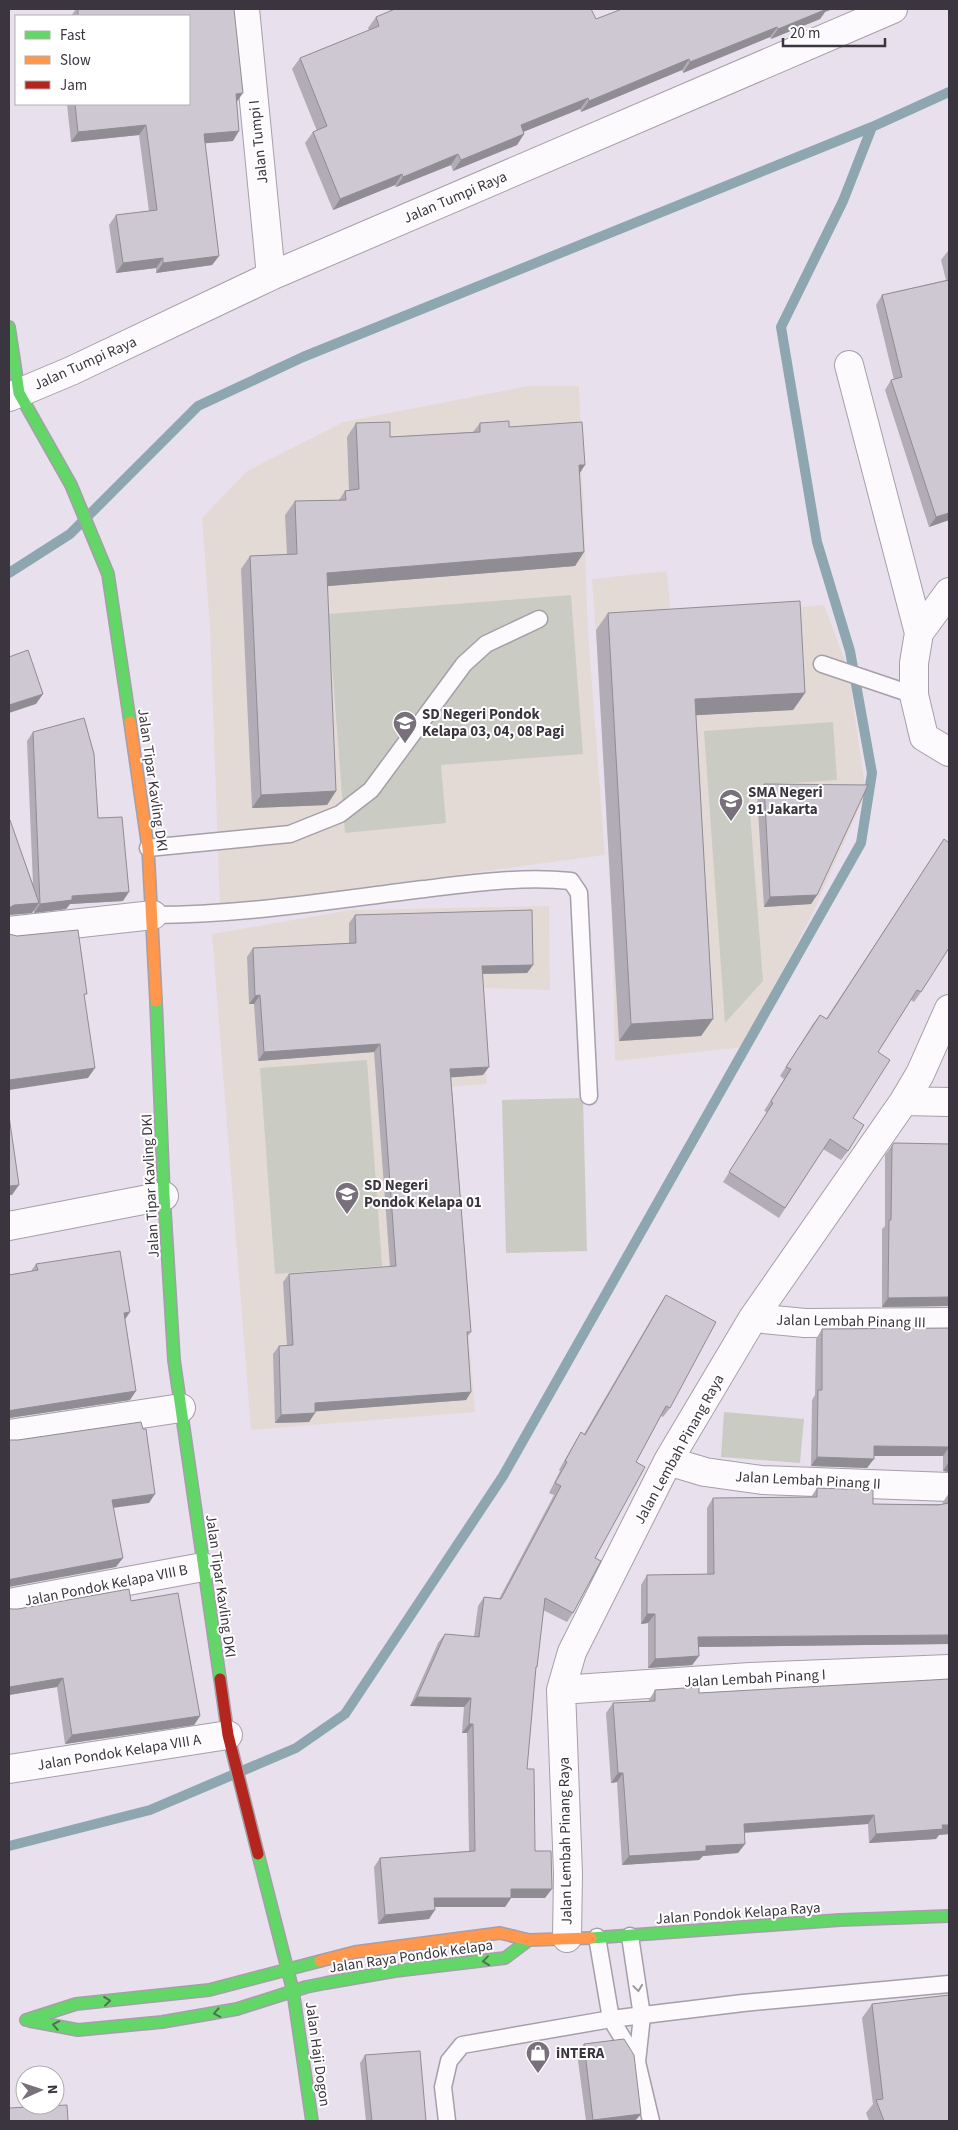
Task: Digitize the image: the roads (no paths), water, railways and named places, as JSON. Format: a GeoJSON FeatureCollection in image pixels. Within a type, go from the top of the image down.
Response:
{"type":"FeatureCollection","features":[{"type":"Feature","properties":{"kind":"street","name":"Jalan Tumpi I"},"geometry":{"type":"LineString","coordinates":[[245,9],[271,276]]}},
{"type":"Feature","properties":{"kind":"street","name":"Jalan Tumpi Raya"},"geometry":{"type":"LineString","coordinates":[[14,395],[71,371],[271,276],[893,9]]}},
{"type":"Feature","properties":{"kind":"street"},"geometry":{"type":"LineString","coordinates":[[9,327],[14,395]]}},
{"type":"Feature","properties":{"kind":"street"},"geometry":{"type":"LineString","coordinates":[[849,365],[918,634],[914,663],[914,695],[924,737],[949,752]]}},
{"type":"Feature","properties":{"kind":"street","name":"Jalan Tipar Kavling DKI"},"geometry":{"type":"LineString","coordinates":[[14,395],[71,484],[108,574],[148,848],[153,915],[164,1196],[174,1360],[230,1744],[293,1991]]}},
{"type":"Feature","properties":{"kind":"street"},"geometry":{"type":"LineString","coordinates":[[918,634],[949,592]]}},
{"type":"Feature","properties":{"kind":"street"},"geometry":{"type":"LineString","coordinates":[[9,931],[153,915]]}},
{"type":"Feature","properties":{"kind":"street","name":"Jalan Lembah Pinang Raya"},"geometry":{"type":"LineString","coordinates":[[567,1938],[568,1873],[561,1690],[572,1652],[668,1461],[753,1318],[904,1101],[920,1074],[949,1009]]}},
{"type":"Feature","properties":{"kind":"street"},"geometry":{"type":"LineString","coordinates":[[904,1101],[949,1102]]}},
{"type":"Feature","properties":{"kind":"street"},"geometry":{"type":"LineString","coordinates":[[9,1226],[164,1196]]}},
{"type":"Feature","properties":{"kind":"street","name":"Jalan Lembah Pinang III"},"geometry":{"type":"LineString","coordinates":[[753,1318],[805,1324],[949,1322]]}},
{"type":"Feature","properties":{"kind":"street"},"geometry":{"type":"LineString","coordinates":[[9,1434],[181,1408]]}},
{"type":"Feature","properties":{"kind":"street","name":"Jalan Lembah Pinang II"},"geometry":{"type":"LineString","coordinates":[[668,1461],[705,1472],[762,1480],[949,1487]]}},
{"type":"Feature","properties":{"kind":"street","name":"Jalan Pondok Kelapa VIII B"},"geometry":{"type":"LineString","coordinates":[[9,1604],[203,1567]]}},
{"type":"Feature","properties":{"kind":"street","name":"Jalan Lembah Pinang I"},"geometry":{"type":"LineString","coordinates":[[561,1690],[750,1677],[949,1669]]}},
{"type":"Feature","properties":{"kind":"street","name":"Jalan Pondok Kelapa VIII A"},"geometry":{"type":"LineString","coordinates":[[9,1769],[230,1744]]}},
{"type":"Feature","properties":{"kind":"street","name":"Jalan Pondok Kelapa Raya"},"geometry":{"type":"LineString","coordinates":[[529,1940],[630,1936],[840,1920],[949,1916]]}},
{"type":"Feature","properties":{"kind":"street","name":"Jalan Raya Pondok Kelapa"},"geometry":{"type":"LineString","coordinates":[[500,1933],[529,1940],[504,1958],[395,1971],[293,1991],[237,2009],[162,2022],[78,2030],[22,2020],[76,2004],[209,1990],[355,1952],[399,1945],[500,1933]]}},
{"type":"Feature","properties":{"kind":"street","name":"Jalan Haji Dogon"},"geometry":{"type":"LineString","coordinates":[[293,1991],[312,2121]]}},
{"type":"Feature","properties":{"kind":"lane"},"geometry":{"type":"LineString","coordinates":[[148,848],[290,834],[340,814],[372,790],[464,664],[486,644],[539,619]]}},
{"type":"Feature","properties":{"kind":"lane"},"geometry":{"type":"LineString","coordinates":[[822,664],[914,695]]}},
{"type":"Feature","properties":{"kind":"lane"},"geometry":{"type":"LineString","coordinates":[[153,915],[202,915],[484,882],[542,878],[571,881],[579,893],[589,1096]]}},
{"type":"Feature","properties":{"kind":"lane"},"geometry":{"type":"LineString","coordinates":[[630,1936],[642,2016],[637,2062]]}},
{"type":"Feature","properties":{"kind":"lane"},"geometry":{"type":"LineString","coordinates":[[597,1937],[611,2019],[637,2062],[651,2121]]}},
{"type":"Feature","properties":{"kind":"lane"},"geometry":{"type":"LineString","coordinates":[[447,2121],[443,2087],[450,2062],[462,2045],[611,2019],[744,2003],[949,1984]]}},
{"type":"Feature","properties":{"kind":"waterway"},"geometry":{"type":"LineString","coordinates":[[9,1846],[150,1810],[296,1748],[345,1714],[503,1476],[861,843],[872,773],[850,651],[817,542],[781,327],[843,201],[872,127],[949,92]]}},
{"type":"Feature","properties":{"kind":"waterway"},"geometry":{"type":"LineString","coordinates":[[9,573],[70,534],[198,406],[303,357],[872,127]]}},
{"type":"Feature","properties":{"kind":"place","name":"SD Negeri Pondok Kelapa 03, 04, 08 Pagi"},"geometry":{"type":"Point","coordinates":[405,744]}},
{"type":"Feature","properties":{"kind":"place","name":"SMA Negeri 91 Jakarta"},"geometry":{"type":"Point","coordinates":[731,822]}},
{"type":"Feature","properties":{"kind":"place","name":"SD Negeri Pondok Kelapa 01"},"geometry":{"type":"Point","coordinates":[347,1215]}},
{"type":"Feature","properties":{"kind":"place","name":"iNTERA"},"geometry":{"type":"Point","coordinates":[538,2074]}}]}
